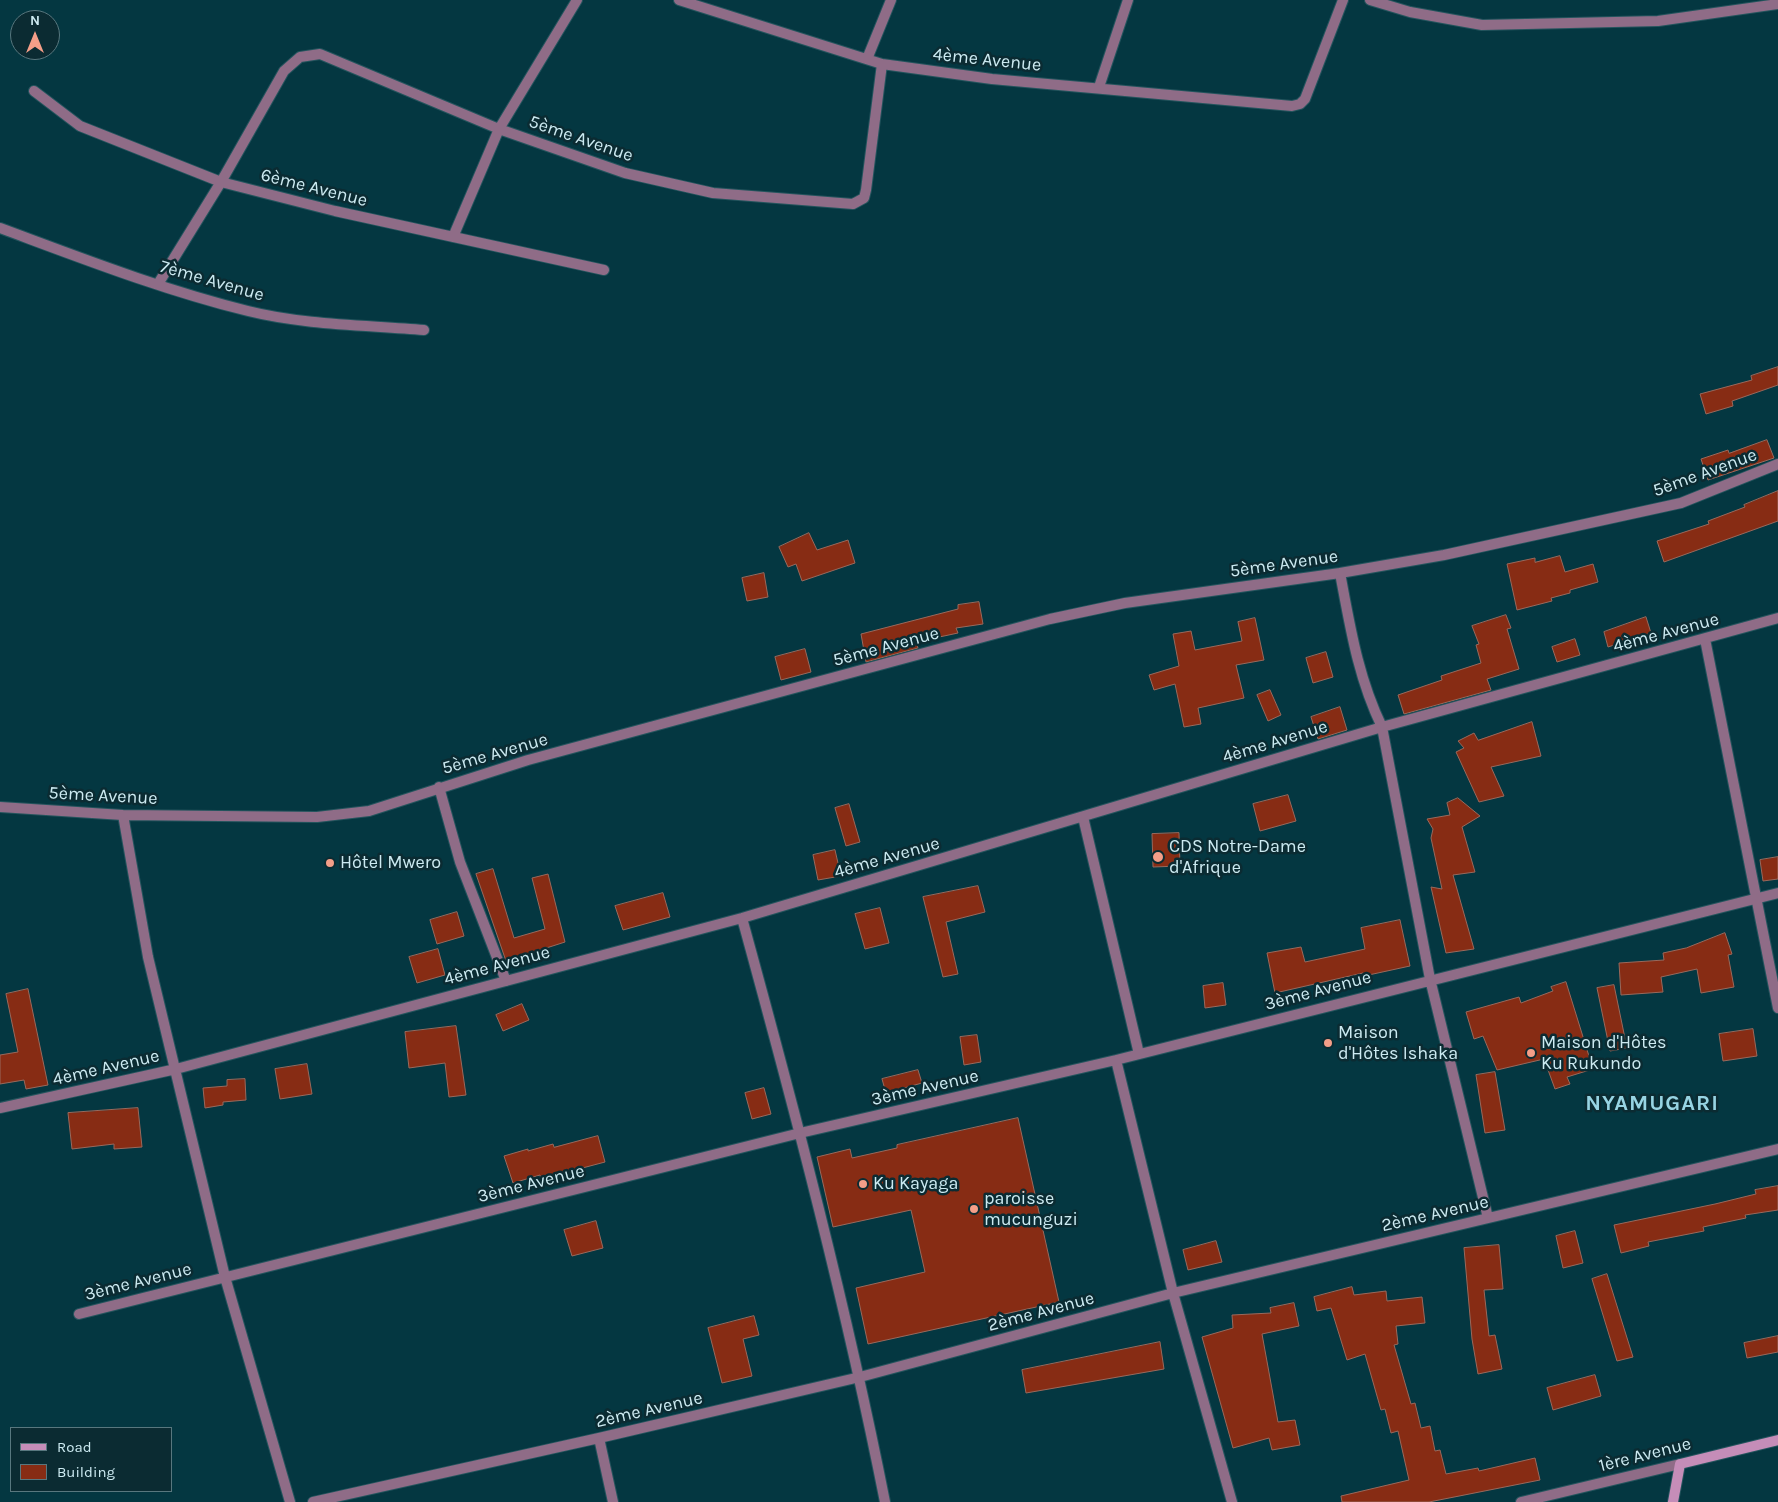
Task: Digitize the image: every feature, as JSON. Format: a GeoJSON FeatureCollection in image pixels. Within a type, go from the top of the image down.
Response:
{"type":"FeatureCollection","features":[{"type":"Feature","properties":{"kind":"main road","name":"1ère Avenue"},"geometry":{"type":"LineString","coordinates":[[1680,1464],[1778,1440]]}},
{"type":"Feature","properties":{"kind":"main road"},"geometry":{"type":"LineString","coordinates":[[1673,1502],[1680,1464]]}},
{"type":"Feature","properties":{"kind":"street"},"geometry":{"type":"LineString","coordinates":[[454,237],[499,129],[577,0]]}},
{"type":"Feature","properties":{"kind":"street","name":"4ème Avenue"},"geometry":{"type":"LineString","coordinates":[[679,0],[882,64],[992,79],[1099,87],[1292,106],[1300,104],[1305,99],[1343,0]]}},
{"type":"Feature","properties":{"kind":"street"},"geometry":{"type":"LineString","coordinates":[[867,59],[891,0]]}},
{"type":"Feature","properties":{"kind":"street"},"geometry":{"type":"LineString","coordinates":[[1099,87],[1128,0]]}},
{"type":"Feature","properties":{"kind":"street"},"geometry":{"type":"LineString","coordinates":[[1370,0],[1410,12],[1482,25],[1658,21],[1778,4]]}},
{"type":"Feature","properties":{"kind":"street","name":"5ème Avenue"},"geometry":{"type":"LineString","coordinates":[[221,182],[284,71],[300,57],[320,54],[499,129],[625,173],[713,193],[852,204],[864,198],[882,64]]}},
{"type":"Feature","properties":{"kind":"street","name":"6ème Avenue"},"geometry":{"type":"LineString","coordinates":[[34,91],[80,126],[221,182],[335,211],[604,270]]}},
{"type":"Feature","properties":{"kind":"street"},"geometry":{"type":"LineString","coordinates":[[158,284],[221,182]]}},
{"type":"Feature","properties":{"kind":"street","name":"7ème Avenue"},"geometry":{"type":"LineString","coordinates":[[0,228],[158,284],[248,311],[300,319],[424,330]]}},
{"type":"Feature","properties":{"kind":"street","name":"5ème Avenue"},"geometry":{"type":"LineString","coordinates":[[0,807],[123,815],[317,817],[369,811],[528,760],[1050,619],[1125,602],[1340,573],[1444,555],[1681,503],[1778,464]]}},
{"type":"Feature","properties":{"kind":"street"},"geometry":{"type":"LineString","coordinates":[[1340,573],[1356,660],[1369,701],[1382,727],[1430,979],[1488,1218]]}},
{"type":"Feature","properties":{"kind":"street","name":"4ème Avenue"},"geometry":{"type":"LineString","coordinates":[[0,1108],[176,1069],[742,918],[1382,727],[1778,618]]}},
{"type":"Feature","properties":{"kind":"street"},"geometry":{"type":"LineString","coordinates":[[1705,639],[1778,1008]]}},
{"type":"Feature","properties":{"kind":"street"},"geometry":{"type":"LineString","coordinates":[[439,787],[460,862],[506,981]]}},
{"type":"Feature","properties":{"kind":"street"},"geometry":{"type":"LineString","coordinates":[[123,815],[148,957],[225,1277],[290,1502]]}},
{"type":"Feature","properties":{"kind":"street"},"geometry":{"type":"LineString","coordinates":[[1083,817],[1139,1054]]}},
{"type":"Feature","properties":{"kind":"street","name":"3ème Avenue"},"geometry":{"type":"LineString","coordinates":[[79,1314],[800,1133],[1116,1060],[1430,979],[1778,893]]}},
{"type":"Feature","properties":{"kind":"street"},"geometry":{"type":"LineString","coordinates":[[742,918],[800,1133],[860,1377],[885,1502]]}},
{"type":"Feature","properties":{"kind":"street"},"geometry":{"type":"LineString","coordinates":[[1116,1060],[1173,1293],[1232,1502]]}},
{"type":"Feature","properties":{"kind":"street","name":"2ème Avenue"},"geometry":{"type":"LineString","coordinates":[[312,1502],[860,1377],[1173,1293],[1778,1149]]}},
{"type":"Feature","properties":{"kind":"street"},"geometry":{"type":"LineString","coordinates":[[599,1438],[613,1502]]}},
{"type":"Feature","properties":{"kind":"street","name":"1ère Avenue"},"geometry":{"type":"LineString","coordinates":[[1521,1502],[1680,1464]]}},
{"type":"Feature","properties":{"kind":"building"},"geometry":{"type":"Polygon","coordinates":[[[1778,367],[1778,385],[1732,401],[1733,406],[1706,414],[1700,394],[1752,380],[1751,376],[1778,367]]]}},
{"type":"Feature","properties":{"kind":"building"},"geometry":{"type":"Polygon","coordinates":[[[1767,440],[1774,458],[1708,480],[1701,459],[1728,450],[1729,453],[1767,440]]]}},
{"type":"Feature","properties":{"kind":"building"},"geometry":{"type":"Polygon","coordinates":[[[1778,491],[1778,521],[1664,562],[1657,541],[1709,524],[1708,521],[1745,507],[1744,505],[1778,491]]]}},
{"type":"Feature","properties":{"kind":"building"},"geometry":{"type":"Polygon","coordinates":[[[809,533],[817,550],[848,540],[855,563],[802,581],[796,564],[788,567],[779,547],[809,533]]]}},
{"type":"Feature","properties":{"kind":"building"},"geometry":{"type":"Polygon","coordinates":[[[1560,556],[1565,572],[1593,564],[1598,582],[1570,590],[1570,593],[1551,598],[1552,601],[1517,610],[1507,564],[1535,558],[1535,562],[1560,556]]]}},
{"type":"Feature","properties":{"kind":"building"},"geometry":{"type":"Polygon","coordinates":[[[764,573],[768,597],[747,601],[742,578],[764,573]]]}},
{"type":"Feature","properties":{"kind":"building"},"geometry":{"type":"Polygon","coordinates":[[[979,602],[983,624],[956,628],[958,633],[916,642],[918,648],[866,662],[861,634],[958,609],[958,605],[979,602]]]}},
{"type":"Feature","properties":{"kind":"building"},"geometry":{"type":"Polygon","coordinates":[[[1506,615],[1511,628],[1507,629],[1519,669],[1487,679],[1491,690],[1404,714],[1398,695],[1442,680],[1441,676],[1481,663],[1476,645],[1479,644],[1472,626],[1506,615]]]}},
{"type":"Feature","properties":{"kind":"building"},"geometry":{"type":"Polygon","coordinates":[[[1646,617],[1651,633],[1608,647],[1604,632],[1646,617]]]}},
{"type":"Feature","properties":{"kind":"building"},"geometry":{"type":"Polygon","coordinates":[[[1255,618],[1264,660],[1236,665],[1244,698],[1198,708],[1201,724],[1184,727],[1175,684],[1154,690],[1149,675],[1179,666],[1173,634],[1191,631],[1195,650],[1242,641],[1238,622],[1255,618]]]}},
{"type":"Feature","properties":{"kind":"building"},"geometry":{"type":"Polygon","coordinates":[[[1575,639],[1580,655],[1557,662],[1552,647],[1575,639]]]}},
{"type":"Feature","properties":{"kind":"building"},"geometry":{"type":"Polygon","coordinates":[[[805,649],[811,672],[781,680],[775,657],[805,649]]]}},
{"type":"Feature","properties":{"kind":"building"},"geometry":{"type":"Polygon","coordinates":[[[1326,652],[1333,677],[1313,683],[1306,658],[1326,652]]]}},
{"type":"Feature","properties":{"kind":"building"},"geometry":{"type":"Polygon","coordinates":[[[1270,690],[1281,715],[1268,721],[1257,695],[1270,690]]]}},
{"type":"Feature","properties":{"kind":"building"},"geometry":{"type":"Polygon","coordinates":[[[1340,707],[1347,730],[1318,739],[1311,717],[1340,707]]]}},
{"type":"Feature","properties":{"kind":"building"},"geometry":{"type":"Polygon","coordinates":[[[1532,722],[1541,756],[1491,767],[1504,796],[1479,802],[1456,752],[1464,748],[1458,741],[1474,733],[1478,740],[1532,722]]]}},
{"type":"Feature","properties":{"kind":"building"},"geometry":{"type":"Polygon","coordinates":[[[1288,795],[1296,821],[1260,831],[1253,804],[1288,795]]]}},
{"type":"Feature","properties":{"kind":"building"},"geometry":{"type":"Polygon","coordinates":[[[1458,798],[1480,816],[1462,827],[1475,872],[1453,875],[1474,949],[1446,953],[1431,887],[1442,889],[1431,838],[1433,829],[1427,819],[1450,815],[1447,803],[1458,798]]]}},
{"type":"Feature","properties":{"kind":"building"},"geometry":{"type":"Polygon","coordinates":[[[849,804],[860,842],[846,846],[835,808],[849,804]]]}},
{"type":"Feature","properties":{"kind":"building"},"geometry":{"type":"Polygon","coordinates":[[[1179,833],[1180,866],[1153,867],[1152,834],[1179,833]]]}},
{"type":"Feature","properties":{"kind":"building"},"geometry":{"type":"Polygon","coordinates":[[[835,850],[841,876],[818,880],[813,855],[835,850]]]}},
{"type":"Feature","properties":{"kind":"building"},"geometry":{"type":"Polygon","coordinates":[[[1778,857],[1778,879],[1763,881],[1760,860],[1778,857]]]}},
{"type":"Feature","properties":{"kind":"building"},"geometry":{"type":"Polygon","coordinates":[[[493,869],[514,938],[545,929],[532,878],[548,874],[565,942],[506,961],[476,874],[493,869]]]}},
{"type":"Feature","properties":{"kind":"building"},"geometry":{"type":"Polygon","coordinates":[[[978,886],[985,912],[946,922],[958,974],[943,977],[923,897],[978,886]]]}},
{"type":"Feature","properties":{"kind":"building"},"geometry":{"type":"Polygon","coordinates":[[[663,893],[670,917],[623,930],[615,906],[663,893]]]}},
{"type":"Feature","properties":{"kind":"building"},"geometry":{"type":"Polygon","coordinates":[[[880,908],[889,943],[865,949],[855,914],[880,908]]]}},
{"type":"Feature","properties":{"kind":"building"},"geometry":{"type":"Polygon","coordinates":[[[457,912],[464,936],[437,944],[430,920],[457,912]]]}},
{"type":"Feature","properties":{"kind":"building"},"geometry":{"type":"Polygon","coordinates":[[[1400,920],[1410,966],[1364,976],[1363,973],[1275,993],[1267,953],[1301,947],[1305,962],[1365,949],[1361,928],[1400,920]]]}},
{"type":"Feature","properties":{"kind":"building"},"geometry":{"type":"Polygon","coordinates":[[[1725,933],[1732,954],[1728,955],[1734,987],[1701,993],[1697,969],[1661,977],[1663,992],[1621,995],[1619,963],[1664,960],[1663,953],[1686,948],[1725,933]]]}},
{"type":"Feature","properties":{"kind":"building"},"geometry":{"type":"Polygon","coordinates":[[[438,949],[445,975],[417,983],[409,957],[438,949]]]}},
{"type":"Feature","properties":{"kind":"building"},"geometry":{"type":"Polygon","coordinates":[[[1566,982],[1593,1069],[1567,1077],[1570,1084],[1555,1089],[1544,1059],[1497,1070],[1483,1036],[1474,1039],[1466,1012],[1519,997],[1521,1003],[1553,991],[1551,987],[1566,982]]]}},
{"type":"Feature","properties":{"kind":"building"},"geometry":{"type":"Polygon","coordinates":[[[1223,983],[1226,1005],[1205,1008],[1203,986],[1223,983]]]}},
{"type":"Feature","properties":{"kind":"building"},"geometry":{"type":"Polygon","coordinates":[[[1614,985],[1627,1048],[1610,1051],[1597,988],[1614,985]]]}},
{"type":"Feature","properties":{"kind":"building"},"geometry":{"type":"Polygon","coordinates":[[[28,989],[48,1085],[26,1089],[24,1080],[0,1084],[0,1055],[18,1052],[6,994],[28,989]]]}},
{"type":"Feature","properties":{"kind":"building"},"geometry":{"type":"Polygon","coordinates":[[[522,1004],[529,1020],[503,1031],[496,1015],[522,1004]]]}},
{"type":"Feature","properties":{"kind":"building"},"geometry":{"type":"Polygon","coordinates":[[[456,1026],[466,1095],[449,1097],[445,1063],[409,1068],[405,1032],[456,1026]]]}},
{"type":"Feature","properties":{"kind":"building"},"geometry":{"type":"Polygon","coordinates":[[[1753,1029],[1757,1056],[1723,1061],[1719,1034],[1753,1029]]]}},
{"type":"Feature","properties":{"kind":"building"},"geometry":{"type":"Polygon","coordinates":[[[977,1035],[981,1062],[964,1065],[960,1037],[977,1035]]]}},
{"type":"Feature","properties":{"kind":"building"},"geometry":{"type":"Polygon","coordinates":[[[307,1064],[312,1094],[280,1099],[275,1069],[307,1064]]]}},
{"type":"Feature","properties":{"kind":"building"},"geometry":{"type":"Polygon","coordinates":[[[918,1070],[922,1083],[886,1093],[882,1079],[918,1070]]]}},
{"type":"Feature","properties":{"kind":"building"},"geometry":{"type":"Polygon","coordinates":[[[1495,1072],[1505,1130],[1485,1133],[1476,1075],[1495,1072]]]}},
{"type":"Feature","properties":{"kind":"building"},"geometry":{"type":"Polygon","coordinates":[[[245,1079],[246,1100],[223,1102],[223,1105],[205,1108],[203,1088],[227,1086],[227,1080],[245,1079]]]}},
{"type":"Feature","properties":{"kind":"building"},"geometry":{"type":"Polygon","coordinates":[[[764,1088],[771,1114],[752,1119],[745,1093],[764,1088]]]}},
{"type":"Feature","properties":{"kind":"building"},"geometry":{"type":"Polygon","coordinates":[[[138,1108],[142,1147],[114,1149],[114,1144],[72,1149],[68,1113],[138,1108]]]}},
{"type":"Feature","properties":{"kind":"building","name":"paroisse mucunguzi"},"geometry":{"type":"Polygon","coordinates":[[[1018,1118],[1059,1302],[868,1344],[856,1288],[925,1272],[911,1210],[833,1227],[817,1157],[850,1149],[852,1158],[897,1148],[897,1145],[1018,1118]]]}},
{"type":"Feature","properties":{"kind":"building"},"geometry":{"type":"Polygon","coordinates":[[[598,1136],[605,1162],[541,1179],[540,1175],[513,1183],[504,1156],[528,1149],[528,1151],[553,1144],[554,1147],[598,1136]]]}},
{"type":"Feature","properties":{"kind":"building"},"geometry":{"type":"Polygon","coordinates":[[[1778,1186],[1778,1210],[1745,1215],[1746,1218],[1703,1227],[1704,1231],[1648,1242],[1649,1246],[1621,1253],[1614,1225],[1715,1204],[1756,1194],[1755,1190],[1778,1186]]]}},
{"type":"Feature","properties":{"kind":"building"},"geometry":{"type":"Polygon","coordinates":[[[596,1221],[603,1248],[572,1256],[564,1230],[596,1221]]]}},
{"type":"Feature","properties":{"kind":"building"},"geometry":{"type":"Polygon","coordinates":[[[1575,1231],[1583,1263],[1563,1268],[1556,1236],[1575,1231]]]}},
{"type":"Feature","properties":{"kind":"building"},"geometry":{"type":"Polygon","coordinates":[[[1216,1241],[1222,1262],[1188,1270],[1183,1250],[1216,1241]]]}},
{"type":"Feature","properties":{"kind":"building"},"geometry":{"type":"Polygon","coordinates":[[[1499,1245],[1503,1289],[1484,1290],[1489,1336],[1495,1335],[1502,1369],[1478,1374],[1472,1339],[1464,1248],[1499,1245]]]}},
{"type":"Feature","properties":{"kind":"building"},"geometry":{"type":"Polygon","coordinates":[[[1607,1274],[1633,1357],[1617,1361],[1592,1279],[1607,1274]]]}},
{"type":"Feature","properties":{"kind":"building"},"geometry":{"type":"Polygon","coordinates":[[[1352,1287],[1354,1295],[1386,1291],[1387,1301],[1422,1297],[1425,1323],[1396,1326],[1398,1344],[1394,1345],[1411,1404],[1415,1403],[1421,1428],[1430,1426],[1435,1451],[1440,1450],[1446,1474],[1478,1468],[1479,1471],[1535,1458],[1540,1480],[1429,1502],[1342,1502],[1341,1496],[1409,1480],[1398,1431],[1391,1433],[1385,1409],[1381,1410],[1365,1354],[1347,1360],[1331,1308],[1317,1311],[1314,1297],[1352,1287]]]}},
{"type":"Feature","properties":{"kind":"building"},"geometry":{"type":"Polygon","coordinates":[[[1294,1303],[1299,1326],[1262,1334],[1278,1422],[1295,1420],[1300,1445],[1272,1450],[1269,1438],[1233,1448],[1202,1337],[1233,1328],[1232,1315],[1271,1313],[1270,1308],[1294,1303]]]}},
{"type":"Feature","properties":{"kind":"building"},"geometry":{"type":"Polygon","coordinates":[[[754,1316],[759,1335],[743,1339],[752,1376],[722,1383],[708,1328],[754,1316]]]}},
{"type":"Feature","properties":{"kind":"building"},"geometry":{"type":"Polygon","coordinates":[[[1778,1336],[1778,1352],[1747,1358],[1744,1343],[1778,1336]]]}},
{"type":"Feature","properties":{"kind":"building"},"geometry":{"type":"Polygon","coordinates":[[[1160,1342],[1164,1369],[1026,1393],[1022,1370],[1160,1342]]]}},
{"type":"Feature","properties":{"kind":"building"},"geometry":{"type":"Polygon","coordinates":[[[1595,1375],[1601,1396],[1553,1410],[1547,1388],[1595,1375]]]}},
{"type":"Feature","properties":{"kind":"place","name":"CDS Notre-Dame d'Afrique"},"geometry":{"type":"Point","coordinates":[1158,857]}},
{"type":"Feature","properties":{"kind":"place","name":"Hôtel Mwero"},"geometry":{"type":"Point","coordinates":[330,863]}},
{"type":"Feature","properties":{"kind":"place","name":"Maison d'Hôtes Ishaka"},"geometry":{"type":"Point","coordinates":[1328,1043]}},
{"type":"Feature","properties":{"kind":"place","name":"Maison d'Hôtes Ku Rukundo"},"geometry":{"type":"Point","coordinates":[1531,1053]}},
{"type":"Feature","properties":{"kind":"place","name":"Ku Kayaga"},"geometry":{"type":"Point","coordinates":[863,1184]}},
{"type":"Feature","properties":{"kind":"place","name":"paroisse mucunguzi"},"geometry":{"type":"Point","coordinates":[974,1209]}},
{"type":"Feature","properties":{"kind":"district","name":"NYAMUGARI"},"geometry":{"type":"Point","coordinates":[1652,1104]}}]}
